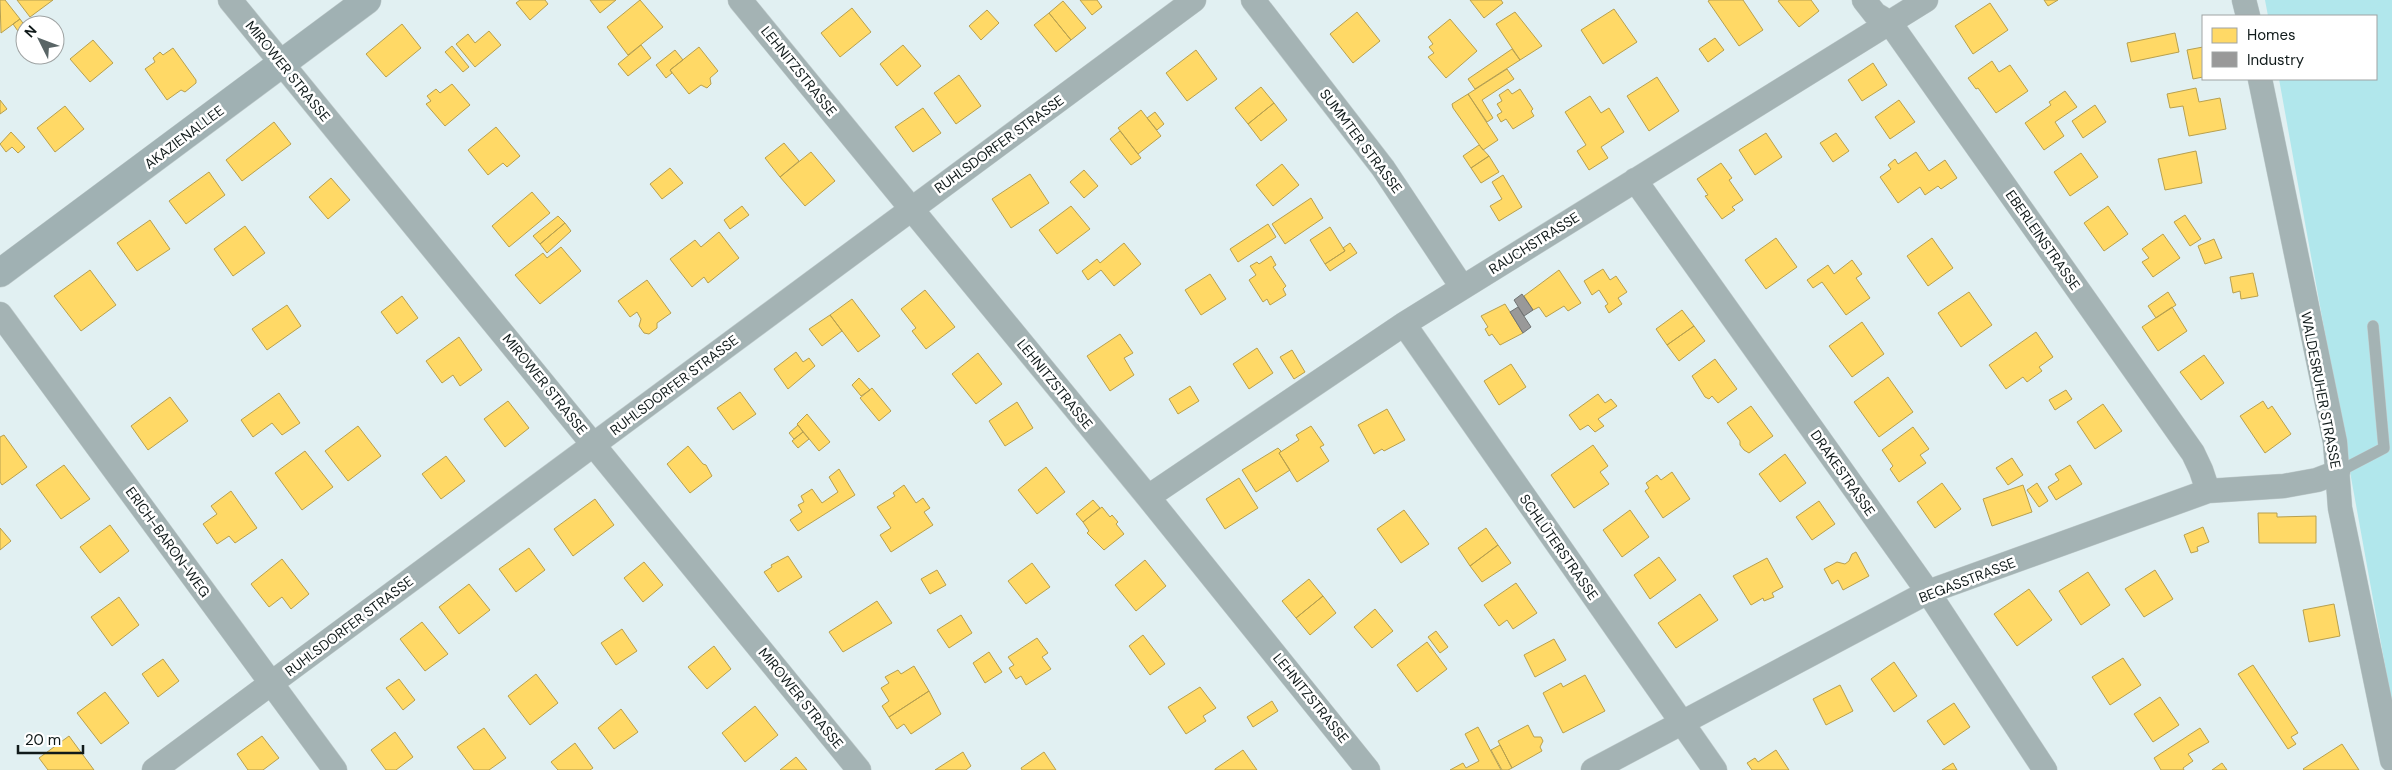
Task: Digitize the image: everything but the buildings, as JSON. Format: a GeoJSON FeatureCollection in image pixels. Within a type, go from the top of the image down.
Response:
{"type":"FeatureCollection","features":[{"type":"Feature","properties":{"kind":"street","name":"MIROWER STRASSE"},"geometry":{"type":"LineString","coordinates":[[230,0],[860,770]]}},
{"type":"Feature","properties":{"kind":"street","name":"AKAZIENALLEE"},"geometry":{"type":"LineString","coordinates":[[0,273],[367,0]]}},
{"type":"Feature","properties":{"kind":"street","name":"LEHNITZSTRASSE"},"geometry":{"type":"LineString","coordinates":[[740,0],[1148,497],[1368,770]]}},
{"type":"Feature","properties":{"kind":"street","name":"RUHLSDORFER STRASSE"},"geometry":{"type":"LineString","coordinates":[[154,770],[1194,0]]}},
{"type":"Feature","properties":{"kind":"street","name":"SUMMTER STRASSE"},"geometry":{"type":"LineString","coordinates":[[1253,0],[1383,168],[1462,287]]}},
{"type":"Feature","properties":{"kind":"street","name":"EBERLEINSTRASSE"},"geometry":{"type":"LineString","coordinates":[[1864,0],[1875,14],[1890,23],[2193,453],[2202,470],[2208,491]]}},
{"type":"Feature","properties":{"kind":"street","name":"RAUCHSTRASSE"},"geometry":{"type":"LineString","coordinates":[[1148,497],[1404,324],[1926,0]]}},
{"type":"Feature","properties":{"kind":"street"},"geometry":{"type":"LineString","coordinates":[[2244,0],[2248,15]]}},
{"type":"Feature","properties":{"kind":"street","name":"WALDESRUHER STRASSE"},"geometry":{"type":"LineString","coordinates":[[2260,80],[2335,442],[2340,508],[2392,760]]}},
{"type":"Feature","properties":{"kind":"street","name":"DRAKESTRASSE"},"geometry":{"type":"LineString","coordinates":[[1635,180],[1928,592],[2045,770]]}},
{"type":"Feature","properties":{"kind":"street","name":"ERICH-BARON-WEG"},"geometry":{"type":"LineString","coordinates":[[0,314],[335,770]]}},
{"type":"Feature","properties":{"kind":"street","name":"SCHLÜTERSTRASSE"},"geometry":{"type":"LineString","coordinates":[[1404,324],[1715,770]]}},
{"type":"Feature","properties":{"kind":"street","name":"BEGASSTRASSE"},"geometry":{"type":"LineString","coordinates":[[1593,770],[1684,724],[1928,592],[2208,491],[2284,486],[2317,480],[2338,472]]}},
{"type":"Feature","properties":{"kind":"lane"},"geometry":{"type":"LineString","coordinates":[[2338,472],[2384,448],[2373,326]]}},
{"type":"Feature","properties":{"kind":"shaded area"},"geometry":{"type":"Polygon","coordinates":[[[2265,0],[2392,0],[2392,704],[2279,80],[2377,80],[2377,15],[2268,15],[2265,0]]]}}]}
